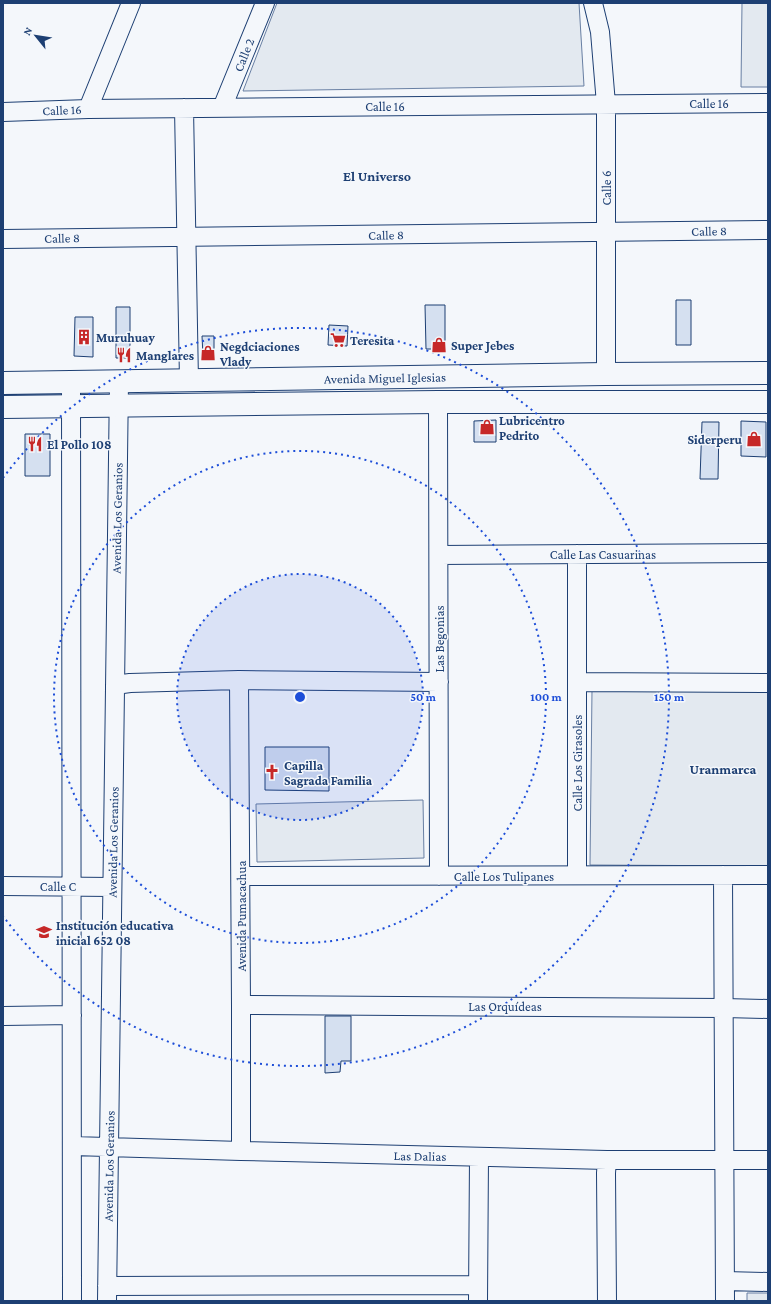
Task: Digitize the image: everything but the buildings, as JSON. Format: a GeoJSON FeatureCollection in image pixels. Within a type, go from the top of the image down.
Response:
{"type":"FeatureCollection","features":[{"type":"Feature","properties":{"kind":"main road","name":"Avenida Miguel Iglesias"},"geometry":{"type":"LineString","coordinates":[[3,383],[606,374],[768,374]]}},
{"type":"Feature","properties":{"kind":"main road","name":"Avenida Miguel Iglesias"},"geometry":{"type":"LineString","coordinates":[[3,407],[438,402],[768,402]]}},
{"type":"Feature","properties":{"kind":"street"},"geometry":{"type":"LineString","coordinates":[[88,109],[131,3]]}},
{"type":"Feature","properties":{"kind":"street","name":"Calle 2"},"geometry":{"type":"LineString","coordinates":[[222,108],[265,3]]}},
{"type":"Feature","properties":{"kind":"street","name":"Calle 6"},"geometry":{"type":"LineString","coordinates":[[593,3],[600,32],[606,104],[606,374]]}},
{"type":"Feature","properties":{"kind":"street","name":"Calle 16"},"geometry":{"type":"LineString","coordinates":[[3,112],[88,109],[768,103]]}},
{"type":"Feature","properties":{"kind":"street"},"geometry":{"type":"LineString","coordinates":[[184,108],[189,381]]}},
{"type":"Feature","properties":{"kind":"street","name":"Calle 8"},"geometry":{"type":"LineString","coordinates":[[3,239],[768,230]]}},
{"type":"Feature","properties":{"kind":"street"},"geometry":{"type":"LineString","coordinates":[[71,382],[72,1301]]}},
{"type":"Feature","properties":{"kind":"street","name":"Avenida Los Geranios"},"geometry":{"type":"LineString","coordinates":[[107,1293],[119,382]]}},
{"type":"Feature","properties":{"kind":"street","name":"Las Begonias"},"geometry":{"type":"LineString","coordinates":[[438,402],[439,876]]}},
{"type":"Feature","properties":{"kind":"street","name":"Calle Las Casuarinas"},"geometry":{"type":"LineString","coordinates":[[438,555],[768,553]]}},
{"type":"Feature","properties":{"kind":"street","name":"Calle Los Girasoles"},"geometry":{"type":"LineString","coordinates":[[577,876],[578,554]]}},
{"type":"Feature","properties":{"kind":"street"},"geometry":{"type":"LineString","coordinates":[[115,684],[239,680],[439,682]]}},
{"type":"Feature","properties":{"kind":"street","name":"Avenida Pumacachua"},"geometry":{"type":"LineString","coordinates":[[239,680],[242,1005],[241,1151]]}},
{"type":"Feature","properties":{"kind":"street"},"geometry":{"type":"LineString","coordinates":[[577,682],[768,683]]}},
{"type":"Feature","properties":{"kind":"street"},"geometry":{"type":"LineString","coordinates":[[722,875],[726,1301]]}},
{"type":"Feature","properties":{"kind":"street","name":"Calle Los Tulipanes"},"geometry":{"type":"LineString","coordinates":[[241,876],[768,875]]}},
{"type":"Feature","properties":{"kind":"street","name":"Calle C"},"geometry":{"type":"LineString","coordinates":[[3,886],[112,887]]}},
{"type":"Feature","properties":{"kind":"street","name":"Las Orquídeas"},"geometry":{"type":"LineString","coordinates":[[242,1005],[768,1009]]}},
{"type":"Feature","properties":{"kind":"street"},"geometry":{"type":"LineString","coordinates":[[3,1016],[72,1015]]}},
{"type":"Feature","properties":{"kind":"street","name":"Las Dalias"},"geometry":{"type":"LineString","coordinates":[[73,1146],[607,1160],[768,1160]]}},
{"type":"Feature","properties":{"kind":"street"},"geometry":{"type":"LineString","coordinates":[[107,1293],[478,1293],[479,1157]]}},
{"type":"Feature","properties":{"kind":"street"},"geometry":{"type":"LineString","coordinates":[[607,1160],[607,1301]]}},
{"type":"Feature","properties":{"kind":"street"},"geometry":{"type":"LineString","coordinates":[[725,1281],[768,1282]]}},
{"type":"Feature","properties":{"kind":"shaded area"},"geometry":{"type":"Polygon","coordinates":[[[277,3],[579,3],[584,86],[243,91],[277,3]]]}},
{"type":"Feature","properties":{"kind":"shaded area"},"geometry":{"type":"Polygon","coordinates":[[[742,3],[768,3],[768,87],[741,87],[742,3]]]}},
{"type":"Feature","properties":{"kind":"shaded area"},"geometry":{"type":"Polygon","coordinates":[[[592,690],[768,691],[768,866],[590,865],[592,690]]]}},
{"type":"Feature","properties":{"kind":"shaded area"},"geometry":{"type":"Polygon","coordinates":[[[423,800],[424,858],[257,862],[256,804],[423,800]]]}},
{"type":"Feature","properties":{"kind":"shaded area"},"geometry":{"type":"Polygon","coordinates":[[[747,1293],[768,1293],[768,1301],[747,1301],[747,1293]]]}},
{"type":"Feature","properties":{"kind":"place","name":"Muruhuay"},"geometry":{"type":"Point","coordinates":[84,337]}},
{"type":"Feature","properties":{"kind":"place","name":"Teresita"},"geometry":{"type":"Point","coordinates":[338,340]}},
{"type":"Feature","properties":{"kind":"place","name":"Super Jebes"},"geometry":{"type":"Point","coordinates":[439,345]}},
{"type":"Feature","properties":{"kind":"place","name":"Negdciaciones Vlady"},"geometry":{"type":"Point","coordinates":[208,353]}},
{"type":"Feature","properties":{"kind":"place","name":"Manglares"},"geometry":{"type":"Point","coordinates":[124,355]}},
{"type":"Feature","properties":{"kind":"place","name":"Lubricentro Pedrito"},"geometry":{"type":"Point","coordinates":[487,427]}},
{"type":"Feature","properties":{"kind":"place","name":"Siderperu"},"geometry":{"type":"Point","coordinates":[754,439]}},
{"type":"Feature","properties":{"kind":"place","name":"El Pollo 108"},"geometry":{"type":"Point","coordinates":[35,444]}},
{"type":"Feature","properties":{"kind":"place","name":"Capilla Sagrada Familia"},"geometry":{"type":"Point","coordinates":[272,772]}},
{"type":"Feature","properties":{"kind":"place","name":"Institución educativa inicial 652 08"},"geometry":{"type":"Point","coordinates":[44,932]}},
{"type":"Feature","properties":{"kind":"district","name":"El Universo"},"geometry":{"type":"Point","coordinates":[377,176]}},
{"type":"Feature","properties":{"kind":"district","name":"Uranmarca"},"geometry":{"type":"Point","coordinates":[723,769]}}]}
